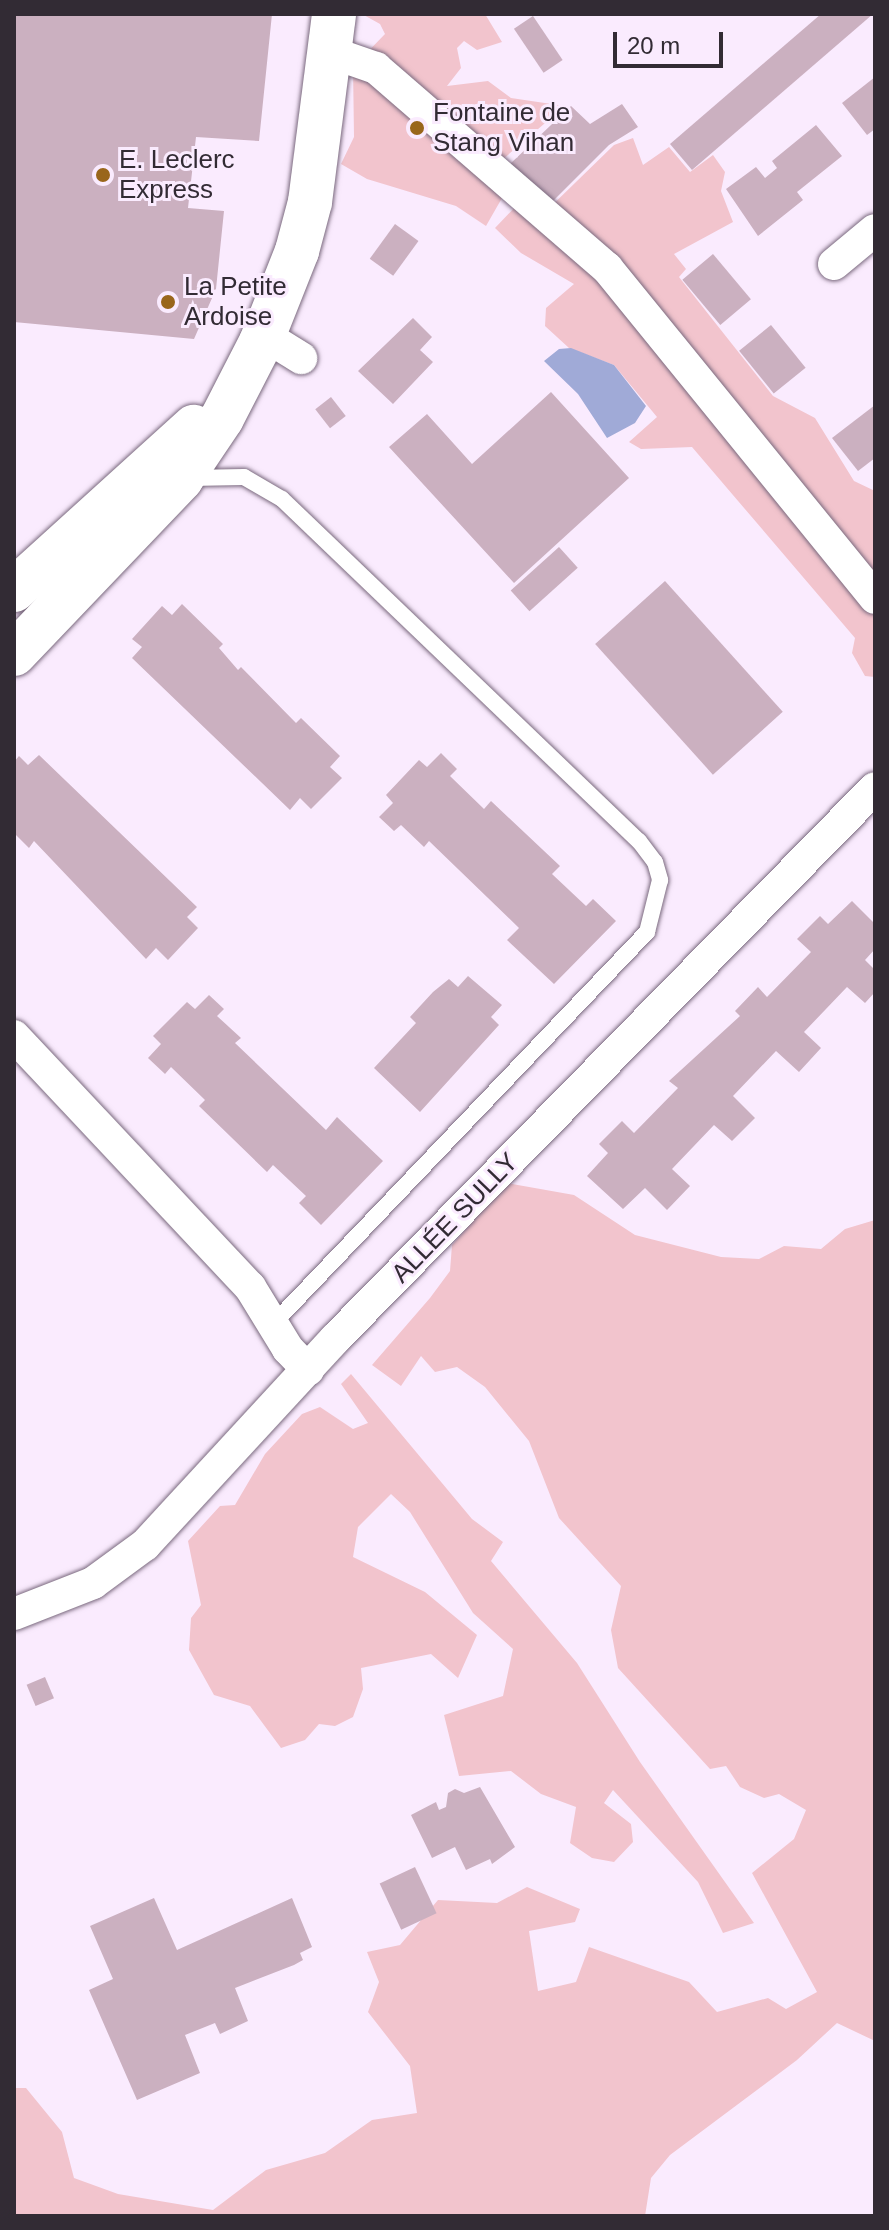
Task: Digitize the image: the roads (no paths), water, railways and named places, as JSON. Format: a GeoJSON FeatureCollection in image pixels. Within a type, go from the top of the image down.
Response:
{"type":"FeatureCollection","features":[{"type":"Feature","properties":{"kind":"street"},"geometry":{"type":"LineString","coordinates":[[14,654],[181,479],[264,335],[310,202],[332,33]]}},
{"type":"Feature","properties":{"kind":"street"},"geometry":{"type":"LineString","coordinates":[[332,33],[607,268],[875,598]]}},
{"type":"Feature","properties":{"kind":"street"},"geometry":{"type":"LineString","coordinates":[[834,264],[875,230]]}},
{"type":"Feature","properties":{"kind":"street"},"geometry":{"type":"LineString","coordinates":[[264,335],[301,358]]}},
{"type":"Feature","properties":{"kind":"street"},"geometry":{"type":"LineString","coordinates":[[14,590],[234,390]]}},
{"type":"Feature","properties":{"kind":"street","name":"ALLÉE SULLY"},"geometry":{"type":"LineString","coordinates":[[14,1614],[93,1583],[145,1545],[308,1370],[736,925],[875,788]]}},
{"type":"Feature","properties":{"kind":"street"},"geometry":{"type":"LineString","coordinates":[[14,1036],[250,1287],[288,1349],[308,1370]]}},
{"type":"Feature","properties":{"kind":"lane"},"geometry":{"type":"LineString","coordinates":[[181,479],[244,477],[272,491],[639,841],[655,862],[660,880],[654,920],[274,1323]]}},
{"type":"Feature","properties":{"kind":"water"},"geometry":{"type":"Polygon","coordinates":[[[571,348],[614,365],[646,406],[635,423],[607,438],[578,394],[544,361],[559,349],[571,348]]]}},
{"type":"Feature","properties":{"kind":"place","name":"Fontaine de Stang Vihan"},"geometry":{"type":"Point","coordinates":[417,128]}},
{"type":"Feature","properties":{"kind":"place","name":"E. Leclerc Express"},"geometry":{"type":"Point","coordinates":[103,175]}},
{"type":"Feature","properties":{"kind":"place","name":"La Petite Ardoise"},"geometry":{"type":"Point","coordinates":[168,302]}}]}
